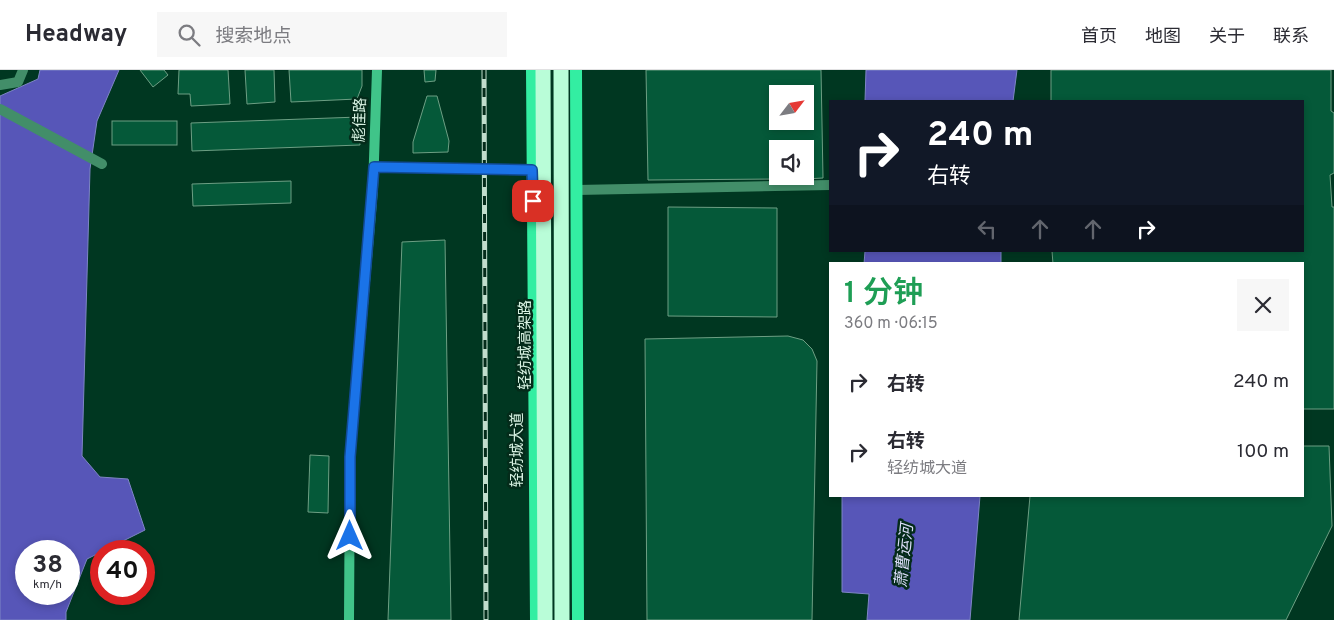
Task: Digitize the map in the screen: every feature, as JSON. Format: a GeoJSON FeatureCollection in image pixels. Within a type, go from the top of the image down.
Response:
{"type":"FeatureCollection","features":[{"type":"Feature","properties":{"kind":"highway","name":"轻纺城高架路"},"geometry":{"type":"LineString","coordinates":[[543,70],[545,620]]}},
{"type":"Feature","properties":{"kind":"highway"},"geometry":{"type":"LineString","coordinates":[[561,70],[562,620]]}},
{"type":"Feature","properties":{"kind":"main road","name":"轻纺城大道"},"geometry":{"type":"LineString","coordinates":[[532,70],[536,620]]}},
{"type":"Feature","properties":{"kind":"main road"},"geometry":{"type":"LineString","coordinates":[[576,70],[578,620]]}},
{"type":"Feature","properties":{"kind":"street"},"geometry":{"type":"LineString","coordinates":[[0,85],[18,82],[23,70]]}},
{"type":"Feature","properties":{"kind":"street","name":"彪佳路"},"geometry":{"type":"LineString","coordinates":[[349,620],[350,457],[374,167],[377,70]]}},
{"type":"Feature","properties":{"kind":"street"},"geometry":{"type":"LineString","coordinates":[[0,109],[102,164]]}},
{"type":"Feature","properties":{"kind":"street"},"geometry":{"type":"LineString","coordinates":[[374,167],[532,170]]}},
{"type":"Feature","properties":{"kind":"street"},"geometry":{"type":"LineString","coordinates":[[577,190],[829,185]]}},
{"type":"Feature","properties":{"kind":"water"},"geometry":{"type":"Polygon","coordinates":[[[40,70],[119,70],[97,121],[90,169],[82,456],[100,477],[128,479],[145,530],[125,540],[90,540],[90,558],[87,559],[80,577],[80,540],[15,540],[15,605],[69,605],[66,620],[0,620],[0,96],[38,79],[40,70]]]}},
{"type":"Feature","properties":{"kind":"water"},"geometry":{"type":"Polygon","coordinates":[[[866,70],[1017,70],[1013,100],[865,100],[866,70]]]}},
{"type":"Feature","properties":{"kind":"water"},"geometry":{"type":"Polygon","coordinates":[[[865,252],[1001,252],[1001,262],[864,262],[865,252]]]}},
{"type":"Feature","properties":{"kind":"water","name":"萧曹运河"},"geometry":{"type":"Polygon","coordinates":[[[842,497],[980,497],[970,620],[867,620],[869,594],[842,592],[842,497]]]}},
{"type":"Feature","properties":{"kind":"building"},"geometry":{"type":"Polygon","coordinates":[[[140,70],[164,70],[168,75],[153,87],[140,70]]]}},
{"type":"Feature","properties":{"kind":"building"},"geometry":{"type":"Polygon","coordinates":[[[179,70],[228,70],[230,104],[191,106],[190,94],[178,94],[179,70]]]}},
{"type":"Feature","properties":{"kind":"building"},"geometry":{"type":"Polygon","coordinates":[[[245,70],[274,70],[275,102],[247,104],[245,70]]]}},
{"type":"Feature","properties":{"kind":"building"},"geometry":{"type":"Polygon","coordinates":[[[289,70],[362,70],[362,86],[357,99],[291,102],[289,70]]]}},
{"type":"Feature","properties":{"kind":"building"},"geometry":{"type":"Polygon","coordinates":[[[424,70],[436,70],[435,81],[425,82],[424,70]]]}},
{"type":"Feature","properties":{"kind":"building"},"geometry":{"type":"Polygon","coordinates":[[[646,70],[821,70],[823,178],[814,178],[814,140],[769,140],[769,179],[648,180],[646,70]]]}},
{"type":"Feature","properties":{"kind":"building"},"geometry":{"type":"Polygon","coordinates":[[[1051,70],[1331,70],[1331,111],[1334,113],[1334,173],[1330,175],[1332,207],[1334,207],[1334,409],[1304,409],[1304,262],[1053,262],[1052,252],[1304,252],[1304,100],[1051,100],[1051,70]]]}},
{"type":"Feature","properties":{"kind":"building"},"geometry":{"type":"Polygon","coordinates":[[[427,96],[437,96],[449,141],[448,152],[413,153],[413,142],[427,96]]]}},
{"type":"Feature","properties":{"kind":"building"},"geometry":{"type":"Polygon","coordinates":[[[359,117],[360,145],[192,151],[191,123],[359,117]]]}},
{"type":"Feature","properties":{"kind":"building"},"geometry":{"type":"Polygon","coordinates":[[[112,121],[177,121],[177,145],[112,145],[112,121]]]}},
{"type":"Feature","properties":{"kind":"building"},"geometry":{"type":"Polygon","coordinates":[[[291,181],[291,203],[193,206],[192,184],[291,181]]]}},
{"type":"Feature","properties":{"kind":"building"},"geometry":{"type":"Polygon","coordinates":[[[668,207],[777,208],[777,317],[668,316],[668,207]]]}},
{"type":"Feature","properties":{"kind":"building"},"geometry":{"type":"Polygon","coordinates":[[[445,240],[451,620],[388,620],[402,242],[445,240]]]}},
{"type":"Feature","properties":{"kind":"building"},"geometry":{"type":"Polygon","coordinates":[[[788,336],[803,340],[812,349],[817,361],[812,620],[647,620],[645,339],[788,336]]]}},
{"type":"Feature","properties":{"kind":"building"},"geometry":{"type":"Polygon","coordinates":[[[1304,446],[1329,446],[1332,526],[1286,620],[1019,620],[1030,497],[1304,497],[1304,446]]]}},
{"type":"Feature","properties":{"kind":"building"},"geometry":{"type":"Polygon","coordinates":[[[310,455],[329,456],[328,513],[308,512],[310,455]]]}},
{"type":"Feature","properties":{"kind":"railway"},"geometry":{"type":"LineString","coordinates":[[484,70],[486,620]]}},
{"type":"Feature","properties":{"kind":"route"},"geometry":{"type":"LineString","coordinates":[[350,536],[350,457],[374,167],[532,170],[533,201]]}}]}
